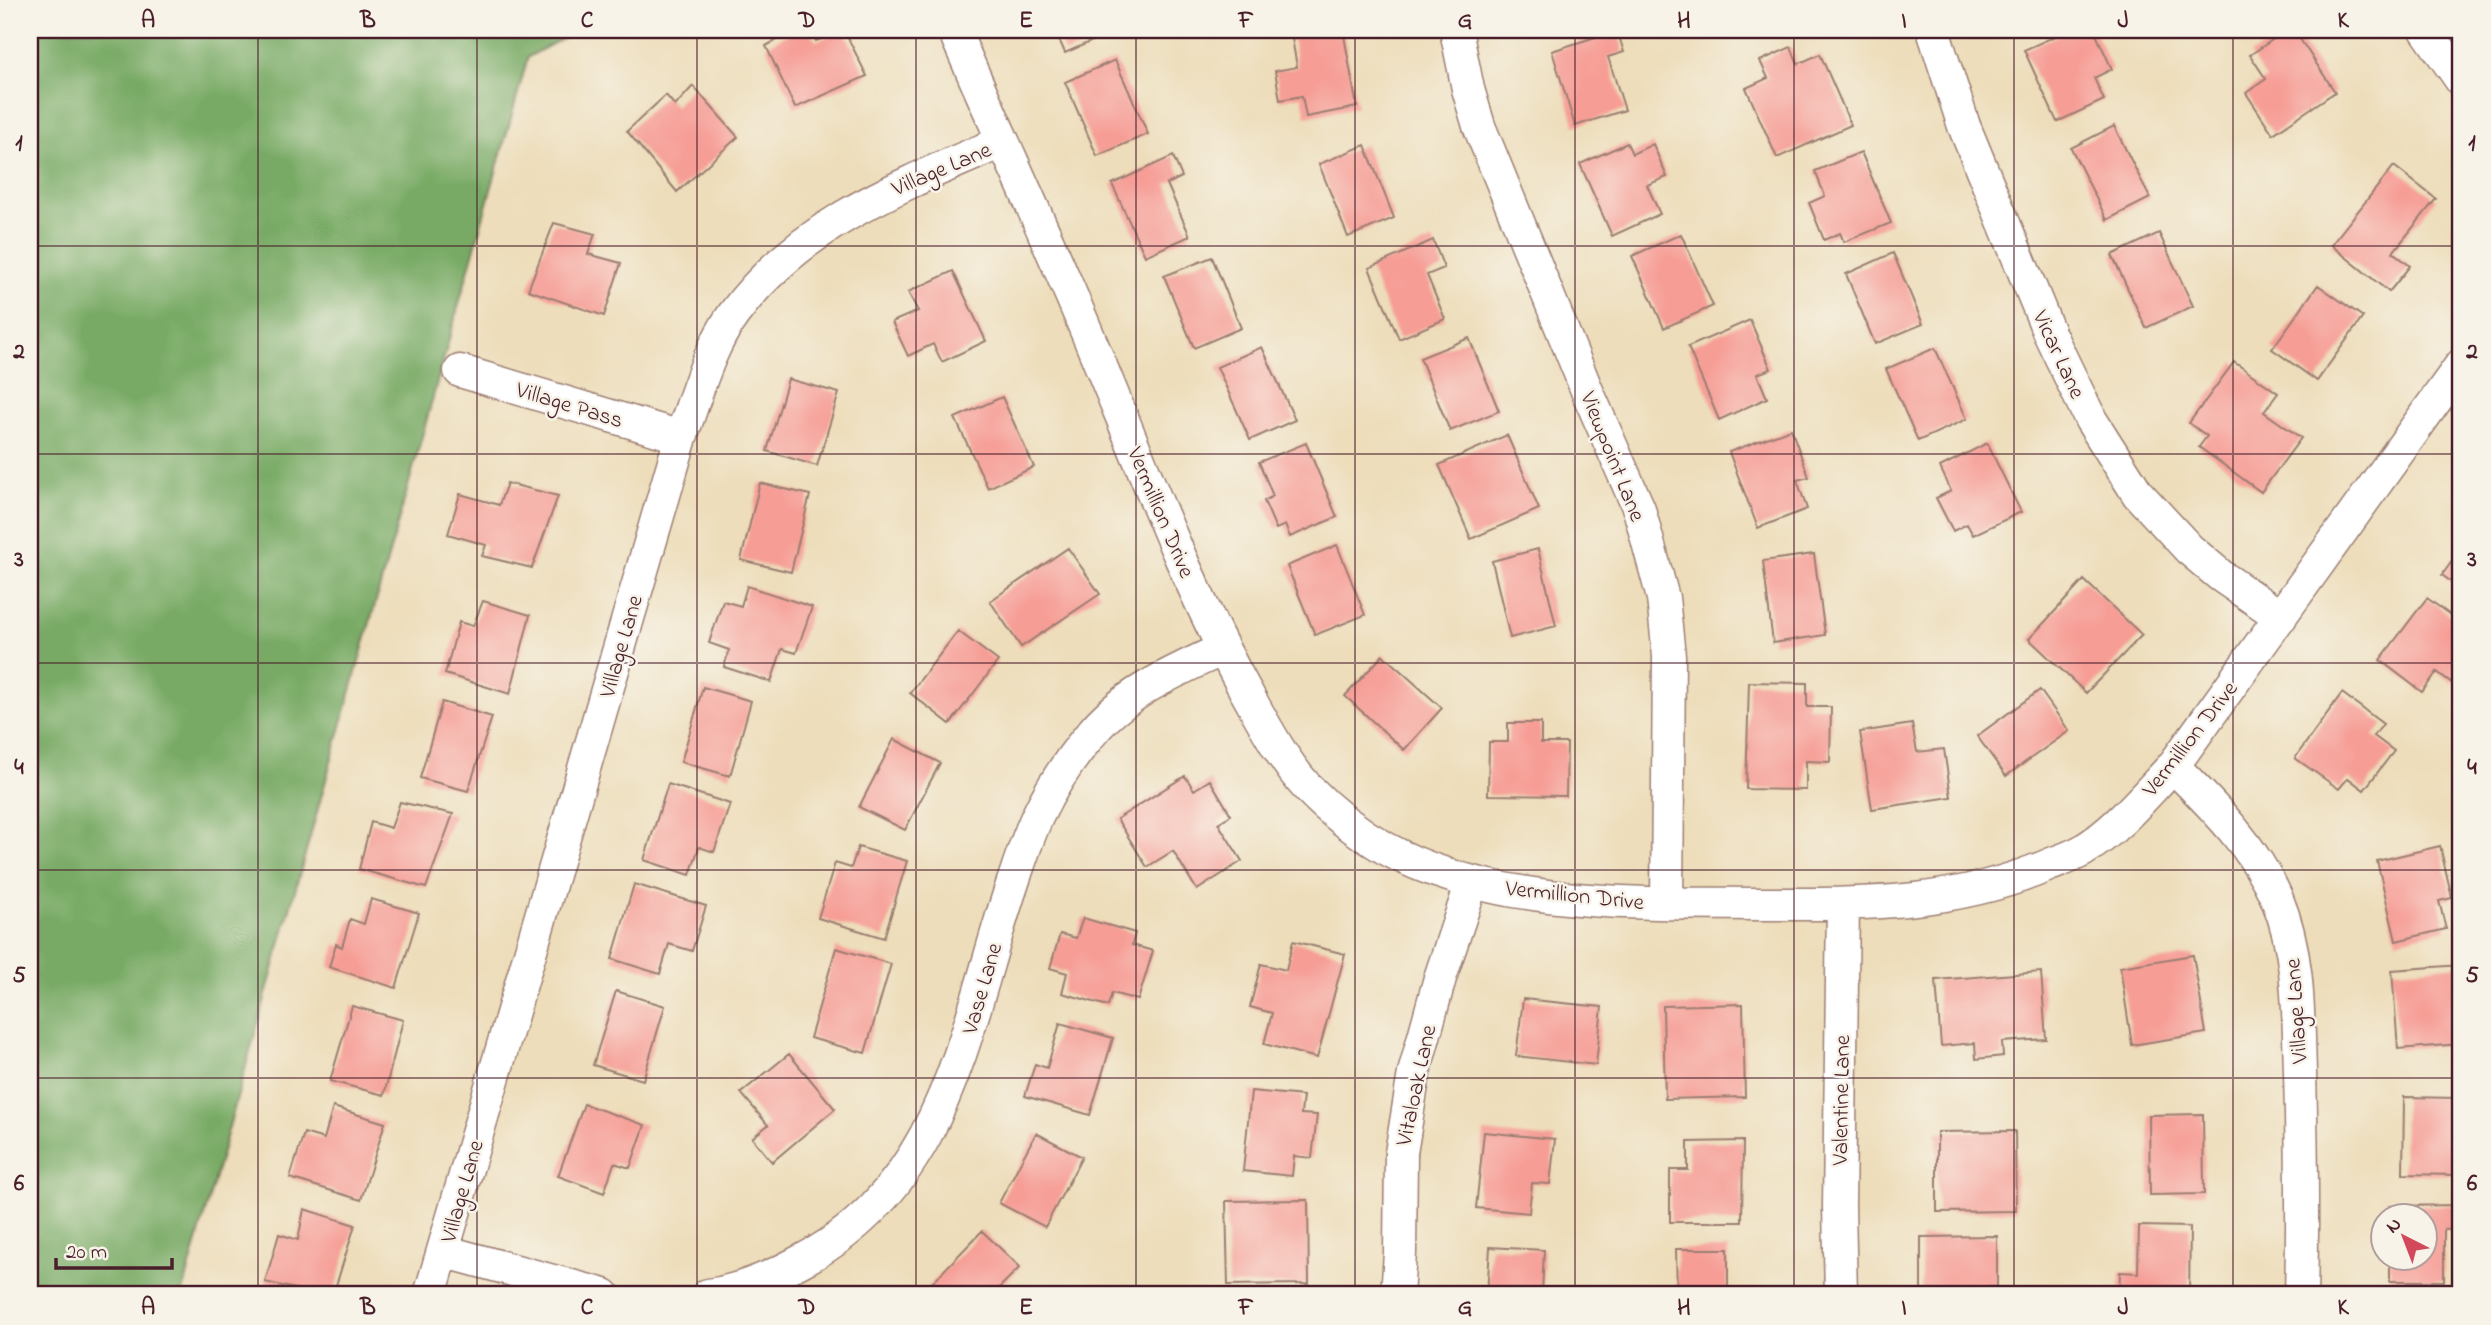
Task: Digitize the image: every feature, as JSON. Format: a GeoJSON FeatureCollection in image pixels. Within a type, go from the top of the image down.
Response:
{"type":"FeatureCollection","features":[{"type":"Feature","properties":{"kind":"street","name":"Vermillion Drive"},"geometry":{"type":"LineString","coordinates":[[954,30],[1080,317],[1179,554],[1223,649],[1263,722],[1305,785],[1330,808],[1384,847],[1431,870],[1472,882],[1545,896],[1667,903],[1891,903],[1960,894],[2022,877],[2081,852],[2117,825],[2173,766],[2461,365]]}},
{"type":"Feature","properties":{"kind":"street","name":"Viewpoint Lane"},"geometry":{"type":"LineString","coordinates":[[1456,30],[1479,126],[1588,393],[1639,509],[1663,598],[1669,656],[1667,903]]}},
{"type":"Feature","properties":{"kind":"street","name":"Vicar Lane"},"geometry":{"type":"LineString","coordinates":[[1933,30],[1969,138],[2050,335],[2091,420],[2138,494],[2189,549],[2221,576],[2281,617]]}},
{"type":"Feature","properties":{"kind":"street"},"geometry":{"type":"LineString","coordinates":[[2426,30],[2461,80]]}},
{"type":"Feature","properties":{"kind":"street","name":"Village Lane"},"geometry":{"type":"LineString","coordinates":[[430,1295],[681,437],[715,347],[732,316],[768,273],[816,233],[883,193],[1002,142]]}},
{"type":"Feature","properties":{"kind":"street","name":"Village Pass"},"geometry":{"type":"LineString","coordinates":[[460,371],[681,437]]}},
{"type":"Feature","properties":{"kind":"street","name":"Vase Lane"},"geometry":{"type":"LineString","coordinates":[[708,1295],[763,1281],[821,1251],[859,1222],[894,1186],[939,1110],[964,1047],[992,946],[1024,849],[1038,815],[1066,766],[1092,732],[1125,702],[1164,677],[1223,649]]}},
{"type":"Feature","properties":{"kind":"street","name":"Village Lane"},"geometry":{"type":"LineString","coordinates":[[2173,766],[2219,812],[2253,855],[2276,897],[2289,933],[2297,984],[2301,1295]]}},
{"type":"Feature","properties":{"kind":"street","name":"Vitaloak Lane"},"geometry":{"type":"LineString","coordinates":[[1397,1295],[1401,1153],[1414,1073],[1440,978],[1472,882]]}},
{"type":"Feature","properties":{"kind":"street","name":"Valentine Lane"},"geometry":{"type":"LineString","coordinates":[[1840,1295],[1843,904]]}},
{"type":"Feature","properties":{"kind":"street"},"geometry":{"type":"LineString","coordinates":[[443,1251],[604,1295]]}},
{"type":"Feature","properties":{"kind":"green space"},"geometry":{"type":"Polygon","coordinates":[[[30,30],[578,30],[528,57],[182,1295],[30,1295],[30,30]]]}},
{"type":"Feature","properties":{"kind":"building"},"geometry":{"type":"Polygon","coordinates":[[[795,30],[810,30],[816,41],[844,30],[867,76],[795,108],[766,46],[795,30]]]}},
{"type":"Feature","properties":{"kind":"building"},"geometry":{"type":"Polygon","coordinates":[[[1055,30],[1112,30],[1113,32],[1065,53],[1055,30]]]}},
{"type":"Feature","properties":{"kind":"building"},"geometry":{"type":"Polygon","coordinates":[[[1343,30],[1357,107],[1306,117],[1302,96],[1280,100],[1275,71],[1297,67],[1292,38],[1343,30]]]}},
{"type":"Feature","properties":{"kind":"building"},"geometry":{"type":"Polygon","coordinates":[[[1617,30],[1624,52],[1608,57],[1625,110],[1575,126],[1552,51],[1617,30]]]}},
{"type":"Feature","properties":{"kind":"building"},"geometry":{"type":"Polygon","coordinates":[[[2069,30],[2094,30],[2112,69],[2094,78],[2104,100],[2057,122],[2024,50],[2069,30]]]}},
{"type":"Feature","properties":{"kind":"building"},"geometry":{"type":"Polygon","coordinates":[[[2287,30],[2294,30],[2335,92],[2273,134],[2246,93],[2266,79],[2250,55],[2287,30]]]}},
{"type":"Feature","properties":{"kind":"building"},"geometry":{"type":"Polygon","coordinates":[[[1791,47],[1798,64],[1820,54],[1851,125],[1777,158],[1746,88],[1768,78],[1760,61],[1791,47]]]}},
{"type":"Feature","properties":{"kind":"building"},"geometry":{"type":"Polygon","coordinates":[[[1115,60],[1148,134],[1097,156],[1065,82],[1115,60]]]}},
{"type":"Feature","properties":{"kind":"building"},"geometry":{"type":"Polygon","coordinates":[[[693,86],[738,137],[677,192],[627,131],[666,95],[675,106],[693,86]]]}},
{"type":"Feature","properties":{"kind":"building"},"geometry":{"type":"Polygon","coordinates":[[[2114,126],[2150,198],[2107,220],[2071,148],[2114,126]]]}},
{"type":"Feature","properties":{"kind":"building"},"geometry":{"type":"Polygon","coordinates":[[[1627,143],[1632,154],[1653,144],[1667,177],[1647,185],[1660,214],[1612,236],[1580,164],[1627,143]]]}},
{"type":"Feature","properties":{"kind":"building"},"geometry":{"type":"Polygon","coordinates":[[[1365,145],[1394,218],[1348,237],[1319,164],[1365,145]]]}},
{"type":"Feature","properties":{"kind":"building"},"geometry":{"type":"Polygon","coordinates":[[[1861,152],[1891,223],[1844,242],[1840,233],[1824,240],[1809,203],[1825,196],[1815,171],[1861,152]]]}},
{"type":"Feature","properties":{"kind":"building"},"geometry":{"type":"Polygon","coordinates":[[[1173,156],[1182,177],[1167,184],[1190,236],[1145,256],[1112,184],[1173,156]]]}},
{"type":"Feature","properties":{"kind":"building"},"geometry":{"type":"Polygon","coordinates":[[[2394,166],[2436,199],[2393,252],[2410,266],[2389,292],[2331,245],[2394,166]]]}},
{"type":"Feature","properties":{"kind":"building"},"geometry":{"type":"Polygon","coordinates":[[[554,223],[595,234],[588,254],[621,263],[604,316],[528,290],[554,223]]]}},
{"type":"Feature","properties":{"kind":"building"},"geometry":{"type":"Polygon","coordinates":[[[2159,233],[2193,306],[2146,328],[2112,255],[2159,233]]]}},
{"type":"Feature","properties":{"kind":"building"},"geometry":{"type":"Polygon","coordinates":[[[1681,234],[1713,306],[1664,328],[1632,256],[1681,234]]]}},
{"type":"Feature","properties":{"kind":"building"},"geometry":{"type":"Polygon","coordinates":[[[1433,240],[1444,268],[1427,275],[1445,319],[1399,339],[1369,268],[1433,240]]]}},
{"type":"Feature","properties":{"kind":"building"},"geometry":{"type":"Polygon","coordinates":[[[1893,253],[1923,324],[1875,344],[1846,274],[1893,253]]]}},
{"type":"Feature","properties":{"kind":"building"},"geometry":{"type":"Polygon","coordinates":[[[1212,257],[1241,328],[1194,348],[1164,276],[1212,257]]]}},
{"type":"Feature","properties":{"kind":"building"},"geometry":{"type":"Polygon","coordinates":[[[953,271],[986,341],[942,362],[933,344],[908,356],[892,322],[918,311],[908,292],[953,271]]]}},
{"type":"Feature","properties":{"kind":"building"},"geometry":{"type":"Polygon","coordinates":[[[2318,285],[2363,317],[2317,381],[2272,349],[2318,285]]]}},
{"type":"Feature","properties":{"kind":"building"},"geometry":{"type":"Polygon","coordinates":[[[1750,320],[1771,369],[1757,374],[1767,398],[1719,420],[1688,347],[1750,320]]]}},
{"type":"Feature","properties":{"kind":"building"},"geometry":{"type":"Polygon","coordinates":[[[1469,338],[1499,411],[1450,431],[1420,358],[1469,338]]]}},
{"type":"Feature","properties":{"kind":"building"},"geometry":{"type":"Polygon","coordinates":[[[1262,347],[1295,420],[1250,440],[1217,367],[1262,347]]]}},
{"type":"Feature","properties":{"kind":"building"},"geometry":{"type":"Polygon","coordinates":[[[1935,348],[1967,419],[1918,441],[1886,369],[1935,348]]]}},
{"type":"Feature","properties":{"kind":"building"},"geometry":{"type":"Polygon","coordinates":[[[2234,362],[2278,393],[2264,412],[2301,438],[2261,492],[2199,447],[2207,436],[2189,423],[2234,362]]]}},
{"type":"Feature","properties":{"kind":"building"},"geometry":{"type":"Polygon","coordinates":[[[788,379],[839,393],[817,466],[767,451],[788,379]]]}},
{"type":"Feature","properties":{"kind":"building"},"geometry":{"type":"Polygon","coordinates":[[[1002,397],[1034,467],[988,488],[955,418],[1002,397]]]}},
{"type":"Feature","properties":{"kind":"building"},"geometry":{"type":"Polygon","coordinates":[[[1791,429],[1809,477],[1797,480],[1807,509],[1758,528],[1729,452],[1791,429]]]}},
{"type":"Feature","properties":{"kind":"building"},"geometry":{"type":"Polygon","coordinates":[[[1507,435],[1539,509],[1471,539],[1439,465],[1507,435]]]}},
{"type":"Feature","properties":{"kind":"building"},"geometry":{"type":"Polygon","coordinates":[[[1306,443],[1337,517],[1290,537],[1285,525],[1276,529],[1264,501],[1273,496],[1259,462],[1306,443]]]}},
{"type":"Feature","properties":{"kind":"building"},"geometry":{"type":"Polygon","coordinates":[[[1987,443],[2021,512],[1973,535],[1967,524],[1953,531],[1936,498],[1951,491],[1940,467],[1987,443]]]}},
{"type":"Feature","properties":{"kind":"building"},"geometry":{"type":"Polygon","coordinates":[[[507,483],[558,496],[532,568],[482,556],[486,545],[448,534],[460,494],[499,505],[507,483]]]}},
{"type":"Feature","properties":{"kind":"building"},"geometry":{"type":"Polygon","coordinates":[[[760,483],[810,495],[791,572],[741,560],[760,483]]]}},
{"type":"Feature","properties":{"kind":"building"},"geometry":{"type":"Polygon","coordinates":[[[1337,545],[1365,615],[1315,635],[1287,566],[1337,545]]]}},
{"type":"Feature","properties":{"kind":"building"},"geometry":{"type":"Polygon","coordinates":[[[1068,548],[1100,594],[1021,647],[990,601],[1068,548]]]}},
{"type":"Feature","properties":{"kind":"building"},"geometry":{"type":"Polygon","coordinates":[[[1538,549],[1556,626],[1510,638],[1492,561],[1538,549]]]}},
{"type":"Feature","properties":{"kind":"building"},"geometry":{"type":"Polygon","coordinates":[[[2461,549],[2461,589],[2442,575],[2461,549]]]}},
{"type":"Feature","properties":{"kind":"building"},"geometry":{"type":"Polygon","coordinates":[[[1814,554],[1825,635],[1773,643],[1763,561],[1814,554]]]}},
{"type":"Feature","properties":{"kind":"building"},"geometry":{"type":"Polygon","coordinates":[[[2084,580],[2142,635],[2086,693],[2029,639],[2084,580]]]}},
{"type":"Feature","properties":{"kind":"building"},"geometry":{"type":"Polygon","coordinates":[[[747,586],[812,607],[796,653],[782,649],[771,682],[724,667],[729,650],[709,643],[723,601],[741,606],[747,586]]]}},
{"type":"Feature","properties":{"kind":"building"},"geometry":{"type":"Polygon","coordinates":[[[2427,598],[2461,623],[2461,670],[2452,683],[2437,672],[2422,692],[2380,660],[2427,598]]]}},
{"type":"Feature","properties":{"kind":"building"},"geometry":{"type":"Polygon","coordinates":[[[483,601],[530,615],[510,694],[445,674],[459,622],[473,626],[483,601]]]}},
{"type":"Feature","properties":{"kind":"building"},"geometry":{"type":"Polygon","coordinates":[[[958,631],[998,661],[950,724],[910,693],[958,631]]]}},
{"type":"Feature","properties":{"kind":"building"},"geometry":{"type":"Polygon","coordinates":[[[1383,655],[1442,708],[1404,750],[1345,696],[1383,655]]]}},
{"type":"Feature","properties":{"kind":"building"},"geometry":{"type":"Polygon","coordinates":[[[1749,682],[1807,683],[1807,707],[1831,707],[1830,762],[1806,761],[1806,790],[1746,789],[1749,682]]]}},
{"type":"Feature","properties":{"kind":"building"},"geometry":{"type":"Polygon","coordinates":[[[703,687],[751,701],[730,776],[681,762],[703,687]]]}},
{"type":"Feature","properties":{"kind":"building"},"geometry":{"type":"Polygon","coordinates":[[[2040,690],[2069,731],[2006,776],[1977,736],[2040,690]]]}},
{"type":"Feature","properties":{"kind":"building"},"geometry":{"type":"Polygon","coordinates":[[[2342,693],[2383,724],[2374,736],[2394,751],[2364,790],[2348,778],[2339,789],[2295,758],[2342,693]]]}},
{"type":"Feature","properties":{"kind":"building"},"geometry":{"type":"Polygon","coordinates":[[[442,702],[492,717],[468,791],[420,778],[442,702]]]}},
{"type":"Feature","properties":{"kind":"building"},"geometry":{"type":"Polygon","coordinates":[[[1508,723],[1541,723],[1541,743],[1567,743],[1566,796],[1488,795],[1489,742],[1508,742],[1508,723]]]}},
{"type":"Feature","properties":{"kind":"building"},"geometry":{"type":"Polygon","coordinates":[[[1912,724],[1917,752],[1944,749],[1951,797],[1872,809],[1860,732],[1912,724]]]}},
{"type":"Feature","properties":{"kind":"building"},"geometry":{"type":"Polygon","coordinates":[[[894,739],[940,763],[905,830],[859,807],[894,739]]]}},
{"type":"Feature","properties":{"kind":"building"},"geometry":{"type":"Polygon","coordinates":[[[1185,776],[1194,790],[1210,780],[1231,815],[1218,823],[1242,861],[1197,890],[1173,851],[1147,867],[1117,819],[1185,776]]]}},
{"type":"Feature","properties":{"kind":"building"},"geometry":{"type":"Polygon","coordinates":[[[668,784],[730,804],[714,852],[699,847],[690,875],[644,860],[668,784]]]}},
{"type":"Feature","properties":{"kind":"building"},"geometry":{"type":"Polygon","coordinates":[[[400,802],[453,814],[426,888],[359,869],[371,822],[391,828],[400,802]]]}},
{"type":"Feature","properties":{"kind":"building"},"geometry":{"type":"Polygon","coordinates":[[[2440,846],[2452,898],[2439,901],[2446,929],[2396,941],[2377,861],[2440,846]]]}},
{"type":"Feature","properties":{"kind":"building"},"geometry":{"type":"Polygon","coordinates":[[[858,847],[907,861],[884,938],[818,918],[835,863],[851,868],[858,847]]]}},
{"type":"Feature","properties":{"kind":"building"},"geometry":{"type":"Polygon","coordinates":[[[634,884],[706,906],[692,951],[669,944],[660,974],[612,959],[634,884]]]}},
{"type":"Feature","properties":{"kind":"building"},"geometry":{"type":"Polygon","coordinates":[[[371,899],[419,913],[396,988],[329,967],[336,944],[342,947],[350,919],[364,924],[371,899]]]}},
{"type":"Feature","properties":{"kind":"building"},"geometry":{"type":"Polygon","coordinates":[[[1083,918],[1135,933],[1132,945],[1153,951],[1138,1000],[1112,993],[1108,1006],[1062,993],[1067,973],[1050,968],[1060,934],[1076,938],[1083,918]]]}},
{"type":"Feature","properties":{"kind":"building"},"geometry":{"type":"Polygon","coordinates":[[[1293,941],[1345,954],[1317,1058],[1264,1044],[1272,1013],[1250,1007],[1261,964],[1286,970],[1293,941]]]}},
{"type":"Feature","properties":{"kind":"building"},"geometry":{"type":"Polygon","coordinates":[[[836,948],[891,964],[865,1053],[810,1038],[836,948]]]}},
{"type":"Feature","properties":{"kind":"building"},"geometry":{"type":"Polygon","coordinates":[[[2193,955],[2206,1033],[2132,1045],[2120,967],[2193,955]]]}},
{"type":"Feature","properties":{"kind":"building"},"geometry":{"type":"Polygon","coordinates":[[[2461,965],[2461,1044],[2398,1049],[2392,970],[2461,965]]]}},
{"type":"Feature","properties":{"kind":"building"},"geometry":{"type":"Polygon","coordinates":[[[2041,972],[2046,1039],[2002,1042],[2003,1056],[1976,1059],[1975,1043],[1941,1046],[1936,980],[2041,972]]]}},
{"type":"Feature","properties":{"kind":"building"},"geometry":{"type":"Polygon","coordinates":[[[616,991],[665,1006],[643,1080],[593,1065],[616,991]]]}},
{"type":"Feature","properties":{"kind":"building"},"geometry":{"type":"Polygon","coordinates":[[[1523,999],[1602,1007],[1596,1065],[1516,1056],[1523,999]]]}},
{"type":"Feature","properties":{"kind":"building"},"geometry":{"type":"Polygon","coordinates":[[[1743,1004],[1745,1097],[1665,1099],[1663,1006],[1743,1004]]]}},
{"type":"Feature","properties":{"kind":"building"},"geometry":{"type":"Polygon","coordinates":[[[352,1006],[403,1020],[384,1095],[330,1081],[352,1006]]]}},
{"type":"Feature","properties":{"kind":"building"},"geometry":{"type":"Polygon","coordinates":[[[1060,1023],[1113,1038],[1090,1115],[1025,1096],[1035,1064],[1047,1068],[1060,1023]]]}},
{"type":"Feature","properties":{"kind":"building"},"geometry":{"type":"Polygon","coordinates":[[[789,1054],[835,1109],[772,1162],[752,1138],[768,1125],[741,1093],[789,1054]]]}},
{"type":"Feature","properties":{"kind":"building"},"geometry":{"type":"Polygon","coordinates":[[[1251,1091],[1303,1096],[1301,1114],[1317,1115],[1312,1158],[1294,1156],[1292,1176],[1243,1171],[1251,1091]]]}},
{"type":"Feature","properties":{"kind":"building"},"geometry":{"type":"Polygon","coordinates":[[[2404,1097],[2458,1098],[2457,1175],[2403,1174],[2404,1097]]]}},
{"type":"Feature","properties":{"kind":"building"},"geometry":{"type":"Polygon","coordinates":[[[584,1104],[645,1125],[630,1168],[614,1163],[604,1193],[558,1176],[584,1104]]]}},
{"type":"Feature","properties":{"kind":"building"},"geometry":{"type":"Polygon","coordinates":[[[333,1107],[385,1123],[361,1200],[290,1178],[304,1133],[324,1139],[333,1107]]]}},
{"type":"Feature","properties":{"kind":"building"},"geometry":{"type":"Polygon","coordinates":[[[2203,1114],[2204,1194],[2150,1195],[2149,1115],[2203,1114]]]}},
{"type":"Feature","properties":{"kind":"building"},"geometry":{"type":"Polygon","coordinates":[[[2015,1131],[2016,1211],[1937,1212],[1937,1132],[2015,1131]]]}},
{"type":"Feature","properties":{"kind":"building"},"geometry":{"type":"Polygon","coordinates":[[[1484,1132],[1555,1139],[1550,1184],[1532,1183],[1529,1213],[1476,1208],[1484,1132]]]}},
{"type":"Feature","properties":{"kind":"building"},"geometry":{"type":"Polygon","coordinates":[[[1036,1133],[1082,1157],[1045,1227],[999,1203],[1036,1133]]]}},
{"type":"Feature","properties":{"kind":"building"},"geometry":{"type":"Polygon","coordinates":[[[1743,1141],[1742,1222],[1670,1222],[1670,1170],[1688,1170],[1688,1142],[1743,1141]]]}},
{"type":"Feature","properties":{"kind":"building"},"geometry":{"type":"Polygon","coordinates":[[[1308,1200],[1309,1284],[1228,1285],[1226,1201],[1308,1200]]]}},
{"type":"Feature","properties":{"kind":"building"},"geometry":{"type":"Polygon","coordinates":[[[2438,1205],[2459,1205],[2459,1229],[2444,1230],[2444,1281],[2390,1281],[2390,1272],[2438,1272],[2438,1205]]]}},
{"type":"Feature","properties":{"kind":"building"},"geometry":{"type":"Polygon","coordinates":[[[304,1209],[355,1225],[333,1295],[321,1295],[265,1282],[279,1234],[298,1240],[304,1209]]]}},
{"type":"Feature","properties":{"kind":"building"},"geometry":{"type":"Polygon","coordinates":[[[2139,1226],[2190,1227],[2189,1295],[2119,1295],[2120,1272],[2138,1273],[2139,1226]]]}},
{"type":"Feature","properties":{"kind":"building"},"geometry":{"type":"Polygon","coordinates":[[[982,1231],[1020,1267],[992,1295],[934,1295],[927,1288],[982,1231]]]}},
{"type":"Feature","properties":{"kind":"building"},"geometry":{"type":"Polygon","coordinates":[[[1997,1236],[1997,1287],[1976,1287],[1976,1295],[1921,1295],[1921,1237],[1997,1236]]]}},
{"type":"Feature","properties":{"kind":"building"},"geometry":{"type":"Polygon","coordinates":[[[1490,1247],[1544,1250],[1542,1295],[1487,1295],[1490,1247]]]}},
{"type":"Feature","properties":{"kind":"building"},"geometry":{"type":"Polygon","coordinates":[[[1676,1249],[1728,1249],[1728,1295],[1677,1295],[1676,1249]]]}}]}
